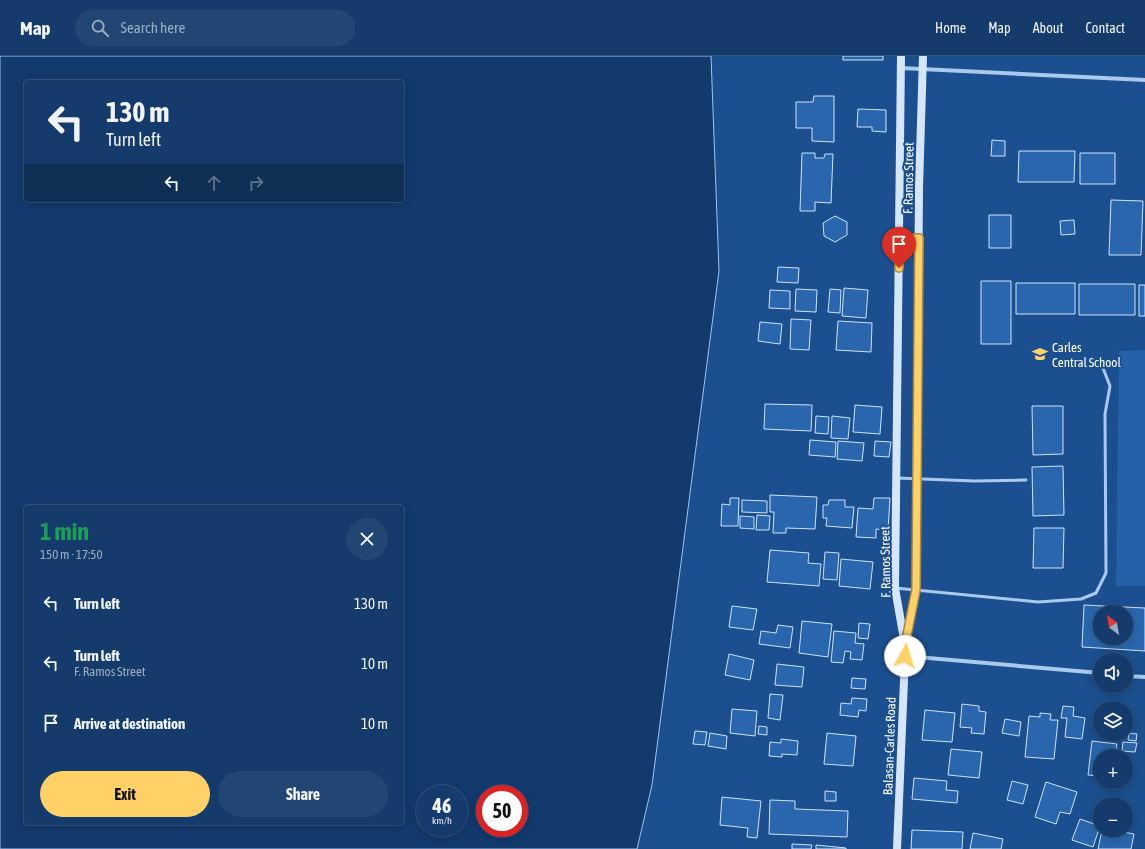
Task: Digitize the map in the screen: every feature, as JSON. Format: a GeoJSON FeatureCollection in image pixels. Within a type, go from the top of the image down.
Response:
{"type":"FeatureCollection","features":[{"type":"Feature","properties":{"kind":"main road","name":"F. Ramos Street"},"geometry":{"type":"LineString","coordinates":[[901,56],[895,588],[905,645]]}},
{"type":"Feature","properties":{"kind":"main road","name":"F. Ramos Street"},"geometry":{"type":"LineString","coordinates":[[905,645],[916,590],[922,56]]}},
{"type":"Feature","properties":{"kind":"main road"},"geometry":{"type":"LineString","coordinates":[[899,238],[919,238]]}},
{"type":"Feature","properties":{"kind":"main road","name":"Balasan-Carles Road"},"geometry":{"type":"LineString","coordinates":[[897,849],[905,645]]}},
{"type":"Feature","properties":{"kind":"street"},"geometry":{"type":"LineString","coordinates":[[901,68],[1145,80]]}},
{"type":"Feature","properties":{"kind":"street"},"geometry":{"type":"LineString","coordinates":[[905,656],[1093,672]]}},
{"type":"Feature","properties":{"kind":"street"},"geometry":{"type":"LineString","coordinates":[[1133,676],[1145,677]]}},
{"type":"Feature","properties":{"kind":"lane"},"geometry":{"type":"LineString","coordinates":[[895,588],[1038,602],[1081,599],[1096,593],[1106,573],[1105,414],[1110,386],[1101,363]]}},
{"type":"Feature","properties":{"kind":"lane"},"geometry":{"type":"LineString","coordinates":[[897,478],[974,481],[1026,480]]}},
{"type":"Feature","properties":{"kind":"shaded area"},"geometry":{"type":"Polygon","coordinates":[[[0,56],[711,56],[719,271],[652,785],[637,849],[0,849],[0,56]]]}},
{"type":"Feature","properties":{"kind":"shaded area"},"geometry":{"type":"Polygon","coordinates":[[[1145,350],[1145,586],[1116,586],[1119,351],[1145,350]]]}},
{"type":"Feature","properties":{"kind":"building"},"geometry":{"type":"Polygon","coordinates":[[[843,56],[883,56],[883,60],[843,60],[843,56]]]}},
{"type":"Feature","properties":{"kind":"building"},"geometry":{"type":"Polygon","coordinates":[[[814,96],[834,96],[834,142],[812,141],[812,128],[796,128],[796,102],[813,102],[814,96]]]}},
{"type":"Feature","properties":{"kind":"building"},"geometry":{"type":"Polygon","coordinates":[[[858,109],[886,110],[886,132],[872,131],[872,127],[857,127],[858,109]]]}},
{"type":"Feature","properties":{"kind":"building"},"geometry":{"type":"Polygon","coordinates":[[[992,140],[1005,141],[1005,156],[991,156],[992,140]]]}},
{"type":"Feature","properties":{"kind":"building"},"geometry":{"type":"Polygon","coordinates":[[[1019,151],[1075,151],[1074,182],[1018,182],[1019,151]]]}},
{"type":"Feature","properties":{"kind":"building"},"geometry":{"type":"Polygon","coordinates":[[[802,153],[815,153],[815,158],[824,158],[825,154],[833,154],[831,203],[815,202],[815,211],[800,211],[802,153]]]}},
{"type":"Feature","properties":{"kind":"building"},"geometry":{"type":"Polygon","coordinates":[[[1080,153],[1115,153],[1115,184],[1080,184],[1080,153]]]}},
{"type":"Feature","properties":{"kind":"building"},"geometry":{"type":"Polygon","coordinates":[[[1111,200],[1143,201],[1141,255],[1109,255],[1111,200]]]}},
{"type":"Feature","properties":{"kind":"building"},"geometry":{"type":"Polygon","coordinates":[[[989,215],[1011,215],[1011,248],[989,248],[989,215]]]}},
{"type":"Feature","properties":{"kind":"building"},"geometry":{"type":"Polygon","coordinates":[[[835,216],[847,222],[847,235],[835,242],[824,236],[823,223],[835,216]]]}},
{"type":"Feature","properties":{"kind":"building"},"geometry":{"type":"Polygon","coordinates":[[[1074,220],[1075,234],[1061,235],[1060,221],[1074,220]]]}},
{"type":"Feature","properties":{"kind":"building"},"geometry":{"type":"Polygon","coordinates":[[[778,267],[799,268],[798,283],[777,282],[778,267]]]}},
{"type":"Feature","properties":{"kind":"building"},"geometry":{"type":"Polygon","coordinates":[[[981,281],[1011,281],[1011,344],[981,344],[981,281]]]}},
{"type":"Feature","properties":{"kind":"building"},"geometry":{"type":"Polygon","coordinates":[[[1016,283],[1075,283],[1075,314],[1016,314],[1016,283]]]}},
{"type":"Feature","properties":{"kind":"building"},"geometry":{"type":"Polygon","coordinates":[[[1079,284],[1135,284],[1135,315],[1079,315],[1079,284]]]}},
{"type":"Feature","properties":{"kind":"building"},"geometry":{"type":"Polygon","coordinates":[[[1139,285],[1145,285],[1145,316],[1139,316],[1139,285]]]}},
{"type":"Feature","properties":{"kind":"building"},"geometry":{"type":"Polygon","coordinates":[[[844,288],[868,290],[866,318],[842,316],[844,288]]]}},
{"type":"Feature","properties":{"kind":"building"},"geometry":{"type":"Polygon","coordinates":[[[796,289],[817,290],[816,312],[795,311],[796,289]]]}},
{"type":"Feature","properties":{"kind":"building"},"geometry":{"type":"Polygon","coordinates":[[[830,289],[841,290],[840,313],[828,312],[830,289]]]}},
{"type":"Feature","properties":{"kind":"building"},"geometry":{"type":"Polygon","coordinates":[[[770,290],[790,291],[790,309],[769,308],[770,290]]]}},
{"type":"Feature","properties":{"kind":"building"},"geometry":{"type":"Polygon","coordinates":[[[791,319],[811,320],[809,350],[790,349],[791,319]]]}},
{"type":"Feature","properties":{"kind":"building"},"geometry":{"type":"Polygon","coordinates":[[[838,321],[872,323],[871,352],[836,350],[838,321]]]}},
{"type":"Feature","properties":{"kind":"building"},"geometry":{"type":"Polygon","coordinates":[[[760,322],[782,324],[780,344],[758,341],[760,322]]]}},
{"type":"Feature","properties":{"kind":"building"},"geometry":{"type":"Polygon","coordinates":[[[765,404],[812,405],[811,431],[764,429],[765,404]]]}},
{"type":"Feature","properties":{"kind":"building"},"geometry":{"type":"Polygon","coordinates":[[[855,405],[882,407],[880,434],[853,432],[855,405]]]}},
{"type":"Feature","properties":{"kind":"building"},"geometry":{"type":"Polygon","coordinates":[[[1032,406],[1063,406],[1063,454],[1033,455],[1032,406]]]}},
{"type":"Feature","properties":{"kind":"building"},"geometry":{"type":"Polygon","coordinates":[[[816,416],[829,417],[828,434],[815,433],[816,416]]]}},
{"type":"Feature","properties":{"kind":"building"},"geometry":{"type":"Polygon","coordinates":[[[832,416],[850,418],[848,439],[831,438],[832,416]]]}},
{"type":"Feature","properties":{"kind":"building"},"geometry":{"type":"Polygon","coordinates":[[[810,440],[836,442],[835,457],[809,455],[810,440]]]}},
{"type":"Feature","properties":{"kind":"building"},"geometry":{"type":"Polygon","coordinates":[[[838,441],[864,443],[862,461],[837,459],[838,441]]]}},
{"type":"Feature","properties":{"kind":"building"},"geometry":{"type":"Polygon","coordinates":[[[875,441],[891,442],[889,457],[874,456],[875,441]]]}},
{"type":"Feature","properties":{"kind":"building"},"geometry":{"type":"Polygon","coordinates":[[[1063,466],[1064,515],[1033,516],[1032,467],[1063,466]]]}},
{"type":"Feature","properties":{"kind":"building"},"geometry":{"type":"Polygon","coordinates":[[[770,495],[817,497],[815,529],[786,528],[786,533],[773,533],[774,512],[770,512],[770,495]]]}},
{"type":"Feature","properties":{"kind":"building"},"geometry":{"type":"Polygon","coordinates":[[[730,498],[739,498],[738,526],[721,526],[722,504],[730,505],[730,498]]]}},
{"type":"Feature","properties":{"kind":"building"},"geometry":{"type":"Polygon","coordinates":[[[874,498],[890,498],[888,530],[876,529],[876,538],[856,537],[858,508],[873,509],[874,498]]]}},
{"type":"Feature","properties":{"kind":"building"},"geometry":{"type":"Polygon","coordinates":[[[742,500],[767,501],[767,513],[742,512],[742,500]]]}},
{"type":"Feature","properties":{"kind":"building"},"geometry":{"type":"Polygon","coordinates":[[[829,500],[845,500],[845,507],[854,507],[852,528],[826,526],[827,518],[823,518],[823,505],[828,505],[829,500]]]}},
{"type":"Feature","properties":{"kind":"building"},"geometry":{"type":"Polygon","coordinates":[[[757,515],[770,516],[769,530],[756,530],[757,515]]]}},
{"type":"Feature","properties":{"kind":"building"},"geometry":{"type":"Polygon","coordinates":[[[740,516],[754,517],[754,529],[740,528],[740,516]]]}},
{"type":"Feature","properties":{"kind":"building"},"geometry":{"type":"Polygon","coordinates":[[[1034,528],[1064,528],[1063,568],[1033,568],[1034,528]]]}},
{"type":"Feature","properties":{"kind":"building"},"geometry":{"type":"Polygon","coordinates":[[[770,550],[809,553],[808,563],[821,564],[819,586],[767,582],[770,550]]]}},
{"type":"Feature","properties":{"kind":"building"},"geometry":{"type":"Polygon","coordinates":[[[825,552],[839,553],[837,580],[823,579],[825,552]]]}},
{"type":"Feature","properties":{"kind":"building"},"geometry":{"type":"Polygon","coordinates":[[[841,559],[873,562],[870,589],[839,586],[841,559]]]}},
{"type":"Feature","properties":{"kind":"building"},"geometry":{"type":"Polygon","coordinates":[[[1084,605],[1093,605],[1093,645],[1133,645],[1133,607],[1145,608],[1145,651],[1082,647],[1084,605]]]}},
{"type":"Feature","properties":{"kind":"building"},"geometry":{"type":"Polygon","coordinates":[[[732,606],[757,609],[753,630],[729,627],[732,606]]]}},
{"type":"Feature","properties":{"kind":"building"},"geometry":{"type":"Polygon","coordinates":[[[802,621],[832,624],[828,657],[799,653],[802,621]]]}},
{"type":"Feature","properties":{"kind":"building"},"geometry":{"type":"Polygon","coordinates":[[[859,623],[870,624],[868,639],[858,638],[859,623]]]}},
{"type":"Feature","properties":{"kind":"building"},"geometry":{"type":"Polygon","coordinates":[[[778,625],[793,627],[790,648],[759,644],[761,631],[776,633],[778,625]]]}},
{"type":"Feature","properties":{"kind":"building"},"geometry":{"type":"Polygon","coordinates":[[[834,631],[856,633],[855,643],[864,644],[862,660],[850,659],[851,652],[845,651],[843,663],[831,662],[834,631]]]}},
{"type":"Feature","properties":{"kind":"building"},"geometry":{"type":"Polygon","coordinates":[[[729,654],[754,660],[750,680],[725,675],[729,654]]]}},
{"type":"Feature","properties":{"kind":"building"},"geometry":{"type":"Polygon","coordinates":[[[777,664],[804,667],[802,687],[775,685],[777,664]]]}},
{"type":"Feature","properties":{"kind":"building"},"geometry":{"type":"Polygon","coordinates":[[[852,678],[866,679],[865,689],[851,688],[852,678]]]}},
{"type":"Feature","properties":{"kind":"building"},"geometry":{"type":"Polygon","coordinates":[[[770,694],[783,695],[780,720],[768,718],[770,694]]]}},
{"type":"Feature","properties":{"kind":"building"},"geometry":{"type":"Polygon","coordinates":[[[852,698],[867,699],[866,711],[859,710],[858,717],[840,715],[841,703],[851,704],[852,698]]]}},
{"type":"Feature","properties":{"kind":"building"},"geometry":{"type":"Polygon","coordinates":[[[962,704],[979,706],[979,711],[986,712],[984,734],[971,733],[972,728],[960,727],[962,704]]]}},
{"type":"Feature","properties":{"kind":"building"},"geometry":{"type":"Polygon","coordinates":[[[1063,706],[1074,707],[1073,716],[1085,718],[1082,739],[1065,737],[1067,718],[1061,718],[1063,706]]]}},
{"type":"Feature","properties":{"kind":"building"},"geometry":{"type":"Polygon","coordinates":[[[732,709],[757,711],[755,736],[730,733],[732,709]]]}},
{"type":"Feature","properties":{"kind":"building"},"geometry":{"type":"Polygon","coordinates":[[[925,710],[955,713],[952,742],[922,740],[925,710]]]}},
{"type":"Feature","properties":{"kind":"building"},"geometry":{"type":"Polygon","coordinates":[[[1040,713],[1051,714],[1050,720],[1058,720],[1054,759],[1025,757],[1029,716],[1040,717],[1040,713]]]}},
{"type":"Feature","properties":{"kind":"building"},"geometry":{"type":"Polygon","coordinates":[[[1005,719],[1021,722],[1019,736],[1002,733],[1005,719]]]}},
{"type":"Feature","properties":{"kind":"building"},"geometry":{"type":"Polygon","coordinates":[[[759,726],[767,727],[767,735],[758,734],[759,726]]]}},
{"type":"Feature","properties":{"kind":"building"},"geometry":{"type":"Polygon","coordinates":[[[695,731],[707,732],[705,745],[693,744],[695,731]]]}},
{"type":"Feature","properties":{"kind":"building"},"geometry":{"type":"Polygon","coordinates":[[[710,733],[727,736],[726,749],[708,746],[710,733]]]}},
{"type":"Feature","properties":{"kind":"building"},"geometry":{"type":"Polygon","coordinates":[[[827,733],[856,736],[853,766],[824,764],[827,733]]]}},
{"type":"Feature","properties":{"kind":"building"},"geometry":{"type":"Polygon","coordinates":[[[1133,734],[1137,734],[1136,741],[1133,741],[1133,734]]]}},
{"type":"Feature","properties":{"kind":"building"},"geometry":{"type":"Polygon","coordinates":[[[781,739],[798,741],[797,755],[782,754],[782,757],[769,756],[770,742],[781,743],[781,739]]]}},
{"type":"Feature","properties":{"kind":"building"},"geometry":{"type":"Polygon","coordinates":[[[1092,741],[1117,744],[1116,749],[1093,749],[1093,775],[1088,775],[1092,741]]]}},
{"type":"Feature","properties":{"kind":"building"},"geometry":{"type":"Polygon","coordinates":[[[1123,742],[1137,743],[1135,752],[1133,752],[1133,749],[1122,749],[1123,742]]]}},
{"type":"Feature","properties":{"kind":"building"},"geometry":{"type":"Polygon","coordinates":[[[951,749],[982,752],[979,778],[948,775],[951,749]]]}},
{"type":"Feature","properties":{"kind":"building"},"geometry":{"type":"Polygon","coordinates":[[[914,778],[947,781],[946,790],[958,791],[957,803],[912,799],[914,778]]]}},
{"type":"Feature","properties":{"kind":"building"},"geometry":{"type":"Polygon","coordinates":[[[1012,781],[1028,785],[1023,804],[1007,800],[1012,781]]]}},
{"type":"Feature","properties":{"kind":"building"},"geometry":{"type":"Polygon","coordinates":[[[1046,782],[1077,792],[1070,814],[1060,812],[1056,824],[1035,817],[1046,782]]]}},
{"type":"Feature","properties":{"kind":"building"},"geometry":{"type":"Polygon","coordinates":[[[825,791],[836,792],[836,801],[825,801],[825,791]]]}},
{"type":"Feature","properties":{"kind":"building"},"geometry":{"type":"Polygon","coordinates":[[[722,797],[761,801],[757,838],[747,837],[748,828],[720,825],[722,797]]]}},
{"type":"Feature","properties":{"kind":"building"},"geometry":{"type":"Polygon","coordinates":[[[770,800],[795,801],[795,809],[848,811],[847,837],[769,834],[770,800]]]}},
{"type":"Feature","properties":{"kind":"building"},"geometry":{"type":"Polygon","coordinates":[[[1080,819],[1093,824],[1093,837],[1096,837],[1093,847],[1072,840],[1080,819]]]}},
{"type":"Feature","properties":{"kind":"building"},"geometry":{"type":"Polygon","coordinates":[[[912,830],[963,832],[962,849],[911,849],[912,830]]]}},
{"type":"Feature","properties":{"kind":"building"},"geometry":{"type":"Polygon","coordinates":[[[973,833],[1003,839],[1001,849],[970,849],[973,833]]]}},
{"type":"Feature","properties":{"kind":"building"},"geometry":{"type":"Polygon","coordinates":[[[1134,834],[1131,849],[1098,849],[1101,837],[1133,837],[1134,834]]]}},
{"type":"Feature","properties":{"kind":"building"},"geometry":{"type":"Polygon","coordinates":[[[792,844],[812,845],[811,849],[792,849],[792,844]]]}},
{"type":"Feature","properties":{"kind":"building"},"geometry":{"type":"Polygon","coordinates":[[[816,845],[846,848],[846,849],[816,849],[816,845]]]}},
{"type":"Feature","properties":{"kind":"place","name":"Carles Central School"},"geometry":{"type":"Point","coordinates":[1040,354]}},
{"type":"Feature","properties":{"kind":"route"},"geometry":{"type":"LineString","coordinates":[[899,268],[899,238],[919,238],[916,590],[905,645],[905,656]]}}]}
